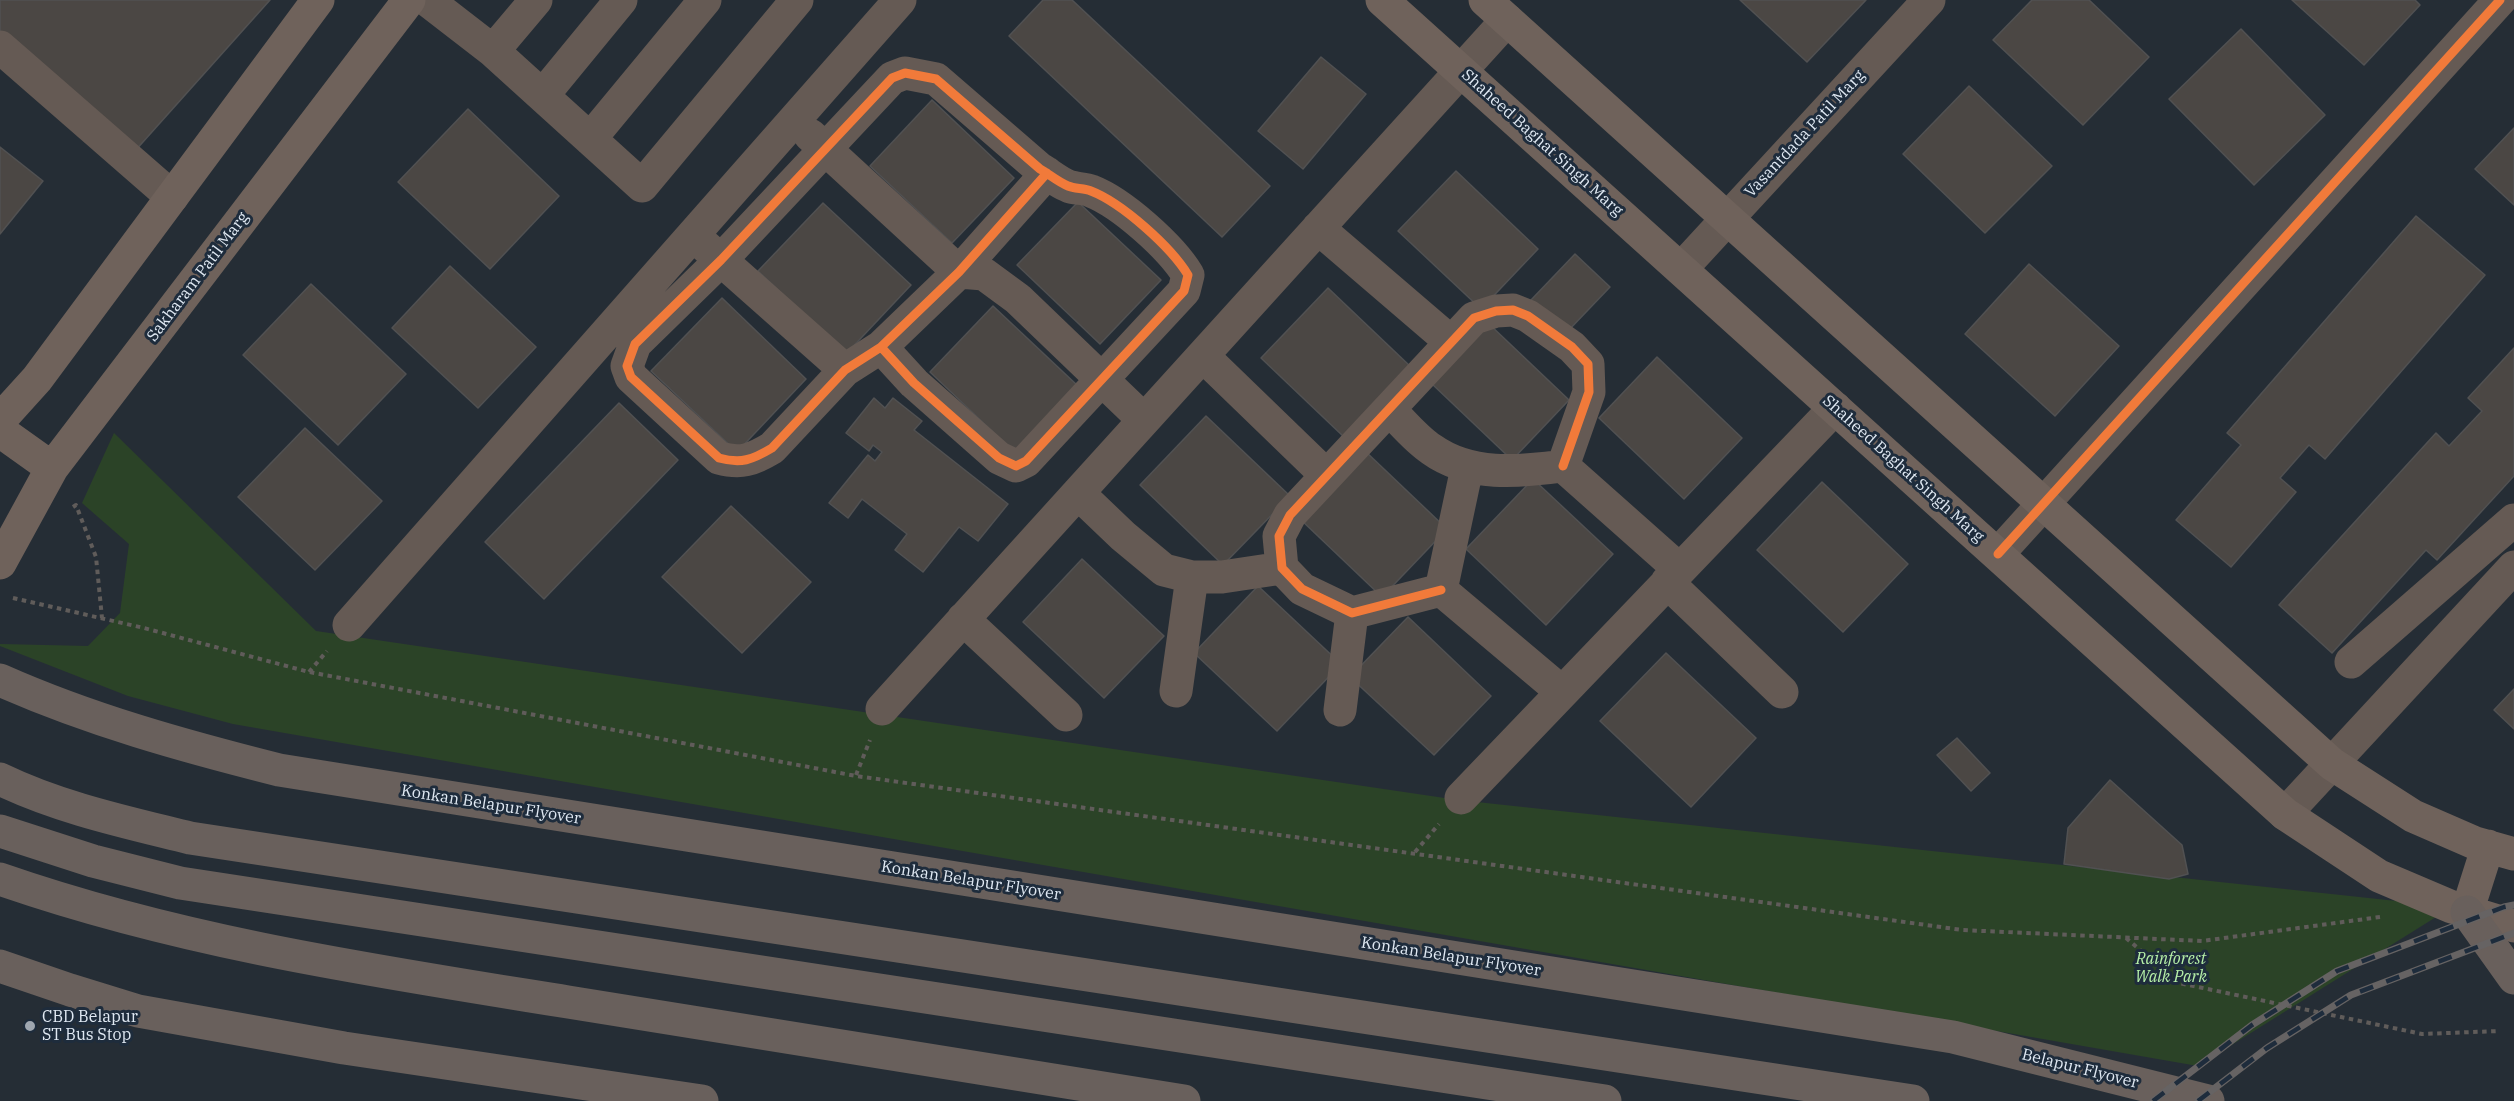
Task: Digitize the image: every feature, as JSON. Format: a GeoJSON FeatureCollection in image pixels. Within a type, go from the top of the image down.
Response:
{"type":"FeatureCollection","features":[{"type":"Feature","properties":{"kind":"highway","name":"Konkan Belapur Flyover"},"geometry":{"type":"LineString","coordinates":[[0,680],[104,721],[191,748],[279,770],[1953,1036]]}},
{"type":"Feature","properties":{"kind":"highway"},"geometry":{"type":"LineString","coordinates":[[0,779],[24,791],[106,817],[201,840],[1913,1101]]}},
{"type":"Feature","properties":{"kind":"highway"},"geometry":{"type":"LineString","coordinates":[[0,859],[14,835],[93,861],[192,885],[1605,1101]]}},
{"type":"Feature","properties":{"kind":"highway"},"geometry":{"type":"LineString","coordinates":[[0,879],[59,899],[146,923],[330,964],[1184,1101]]}},
{"type":"Feature","properties":{"kind":"highway"},"geometry":{"type":"LineString","coordinates":[[2467,912],[2514,978]]}},
{"type":"Feature","properties":{"kind":"highway"},"geometry":{"type":"LineString","coordinates":[[0,966],[138,1011],[344,1048],[702,1101]]}},
{"type":"Feature","properties":{"kind":"highway","name":"Belapur Flyover"},"geometry":{"type":"LineString","coordinates":[[1953,1036],[2208,1101]]}},
{"type":"Feature","properties":{"kind":"main road"},"geometry":{"type":"LineString","coordinates":[[0,420],[37,379],[318,0]]}},
{"type":"Feature","properties":{"kind":"main road","name":"Sakharam Patil Marg"},"geometry":{"type":"LineString","coordinates":[[1,579],[52,468],[409,0]]}},
{"type":"Feature","properties":{"kind":"main road","name":"Shaheed Baghat Singh Marg"},"geometry":{"type":"LineString","coordinates":[[1382,0],[2285,814],[2379,876],[2467,912],[2514,926]]}},
{"type":"Feature","properties":{"kind":"main road"},"geometry":{"type":"LineString","coordinates":[[1496,10],[2332,764],[2413,816],[2475,843],[2501,850],[2467,912]]}},
{"type":"Feature","properties":{"kind":"main road"},"geometry":{"type":"LineString","coordinates":[[0,431],[52,468]]}},
{"type":"Feature","properties":{"kind":"street"},"geometry":{"type":"LineString","coordinates":[[427,0],[493,51],[642,186],[797,0]]}},
{"type":"Feature","properties":{"kind":"street"},"geometry":{"type":"LineString","coordinates":[[493,51],[536,0]]}},
{"type":"Feature","properties":{"kind":"street"},"geometry":{"type":"LineString","coordinates":[[543,95],[621,0]]}},
{"type":"Feature","properties":{"kind":"street"},"geometry":{"type":"LineString","coordinates":[[590,139],[705,0]]}},
{"type":"Feature","properties":{"kind":"street"},"geometry":{"type":"LineString","coordinates":[[349,625],[900,0]]}},
{"type":"Feature","properties":{"kind":"street","name":"Vasantdada Patil Marg"},"geometry":{"type":"LineString","coordinates":[[1681,269],[1929,0]]}},
{"type":"Feature","properties":{"kind":"street"},"geometry":{"type":"LineString","coordinates":[[1998,555],[2500,0]]}},
{"type":"Feature","properties":{"kind":"street"},"geometry":{"type":"LineString","coordinates":[[882,709],[1461,70],[1496,10]]}},
{"type":"Feature","properties":{"kind":"street"},"geometry":{"type":"LineString","coordinates":[[0,47],[171,197]]}},
{"type":"Feature","properties":{"kind":"street"},"geometry":{"type":"LineString","coordinates":[[881,347],[914,383],[999,458],[1016,466],[1026,461],[1184,291],[1188,275],[1180,261],[1122,207],[1090,191],[1068,186],[1047,173],[936,79],[905,73],[892,78],[721,260],[635,344],[627,366],[631,377],[718,458],[737,463],[758,456],[771,448],[845,369],[881,347],[959,272],[1047,173]]}},
{"type":"Feature","properties":{"kind":"street"},"geometry":{"type":"LineString","coordinates":[[794,121],[959,272],[984,274],[1018,299],[1144,420]]}},
{"type":"Feature","properties":{"kind":"street"},"geometry":{"type":"LineString","coordinates":[[1318,228],[1451,342]]}},
{"type":"Feature","properties":{"kind":"street"},"geometry":{"type":"LineString","coordinates":[[694,236],[845,369]]}},
{"type":"Feature","properties":{"kind":"street"},"geometry":{"type":"LineString","coordinates":[[1442,590],[1352,613],[1302,589],[1282,568],[1279,536],[1290,515],[1474,318],[1496,311],[1513,310],[1528,316],[1572,347],[1588,364],[1589,392],[1563,466]]}},
{"type":"Feature","properties":{"kind":"street"},"geometry":{"type":"LineString","coordinates":[[1203,356],[1326,475]]}},
{"type":"Feature","properties":{"kind":"street"},"geometry":{"type":"LineString","coordinates":[[1461,798],[1835,408]]}},
{"type":"Feature","properties":{"kind":"street"},"geometry":{"type":"LineString","coordinates":[[1390,410],[1431,449],[1467,468],[1515,472],[1563,466]]}},
{"type":"Feature","properties":{"kind":"street"},"geometry":{"type":"LineString","coordinates":[[1563,466],[1673,576],[1782,692]]}},
{"type":"Feature","properties":{"kind":"street"},"geometry":{"type":"LineString","coordinates":[[1442,590],[1467,468]]}},
{"type":"Feature","properties":{"kind":"street"},"geometry":{"type":"LineString","coordinates":[[1078,493],[1123,536],[1164,570],[1192,577],[1222,577],[1282,568]]}},
{"type":"Feature","properties":{"kind":"street"},"geometry":{"type":"LineString","coordinates":[[2351,662],[2514,520]]}},
{"type":"Feature","properties":{"kind":"street"},"geometry":{"type":"LineString","coordinates":[[2285,814],[2514,567]]}},
{"type":"Feature","properties":{"kind":"street"},"geometry":{"type":"LineString","coordinates":[[1176,691],[1192,577]]}},
{"type":"Feature","properties":{"kind":"street"},"geometry":{"type":"LineString","coordinates":[[1442,590],[1562,692]]}},
{"type":"Feature","properties":{"kind":"street"},"geometry":{"type":"LineString","coordinates":[[1340,710],[1352,613]]}},
{"type":"Feature","properties":{"kind":"street"},"geometry":{"type":"LineString","coordinates":[[963,619],[1065,715]]}},
{"type":"Feature","properties":{"kind":"path"},"geometry":{"type":"LineString","coordinates":[[68,510],[76,505],[96,557],[102,618]]}},
{"type":"Feature","properties":{"kind":"path"},"geometry":{"type":"LineString","coordinates":[[1,579],[102,618],[309,672],[856,776],[1962,930],[2202,941],[2380,917]]}},
{"type":"Feature","properties":{"kind":"path"},"geometry":{"type":"LineString","coordinates":[[2126,938],[2179,983],[2422,1034],[2499,1031]]}},
{"type":"Feature","properties":{"kind":"green space","name":"Rainforest Walk Park"},"geometry":{"type":"Polygon","coordinates":[[[114,433],[316,631],[1458,800],[2452,907],[2198,1066],[233,724],[128,696],[0,646],[0,644],[88,646],[120,613],[129,544],[82,503],[114,433]]]}},
{"type":"Feature","properties":{"kind":"building"},"geometry":{"type":"Polygon","coordinates":[[[0,0],[270,0],[134,152],[0,34],[0,0]]]}},
{"type":"Feature","properties":{"kind":"building"},"geometry":{"type":"Polygon","coordinates":[[[1043,0],[1072,0],[1270,186],[1222,237],[1009,36],[1043,0]]]}},
{"type":"Feature","properties":{"kind":"building"},"geometry":{"type":"Polygon","coordinates":[[[1740,0],[1866,0],[1807,62],[1740,0]]]}},
{"type":"Feature","properties":{"kind":"building"},"geometry":{"type":"Polygon","coordinates":[[[2032,0],[2089,0],[2149,57],[2083,125],[1993,40],[2032,0]]]}},
{"type":"Feature","properties":{"kind":"building"},"geometry":{"type":"Polygon","coordinates":[[[2292,0],[2415,0],[2420,5],[2364,65],[2292,0]]]}},
{"type":"Feature","properties":{"kind":"building"},"geometry":{"type":"Polygon","coordinates":[[[2241,29],[2325,115],[2254,185],[2169,99],[2241,29]]]}},
{"type":"Feature","properties":{"kind":"building"},"geometry":{"type":"Polygon","coordinates":[[[1321,57],[1366,94],[1303,169],[1258,131],[1321,57]]]}},
{"type":"Feature","properties":{"kind":"building"},"geometry":{"type":"Polygon","coordinates":[[[1969,86],[2052,166],[1985,233],[1903,154],[1969,86]]]}},
{"type":"Feature","properties":{"kind":"building"},"geometry":{"type":"Polygon","coordinates":[[[932,100],[1014,178],[952,243],[870,166],[932,100]]]}},
{"type":"Feature","properties":{"kind":"building"},"geometry":{"type":"Polygon","coordinates":[[[468,109],[559,196],[490,269],[398,182],[468,109]]]}},
{"type":"Feature","properties":{"kind":"building"},"geometry":{"type":"Polygon","coordinates":[[[2514,128],[2514,205],[2475,169],[2514,128]]]}},
{"type":"Feature","properties":{"kind":"building"},"geometry":{"type":"Polygon","coordinates":[[[0,147],[43,181],[0,234],[0,147]]]}},
{"type":"Feature","properties":{"kind":"building"},"geometry":{"type":"Polygon","coordinates":[[[1456,171],[1538,249],[1481,309],[1398,231],[1456,171]]]}},
{"type":"Feature","properties":{"kind":"building"},"geometry":{"type":"Polygon","coordinates":[[[1078,202],[1161,280],[1100,344],[1017,265],[1078,202]]]}},
{"type":"Feature","properties":{"kind":"building"},"geometry":{"type":"Polygon","coordinates":[[[823,203],[911,285],[846,354],[758,271],[823,203]]]}},
{"type":"Feature","properties":{"kind":"building"},"geometry":{"type":"Polygon","coordinates":[[[2416,216],[2485,275],[2325,459],[2309,445],[2280,478],[2296,492],[2231,567],[2176,520],[2241,445],[2227,433],[2416,216]]]}},
{"type":"Feature","properties":{"kind":"building"},"geometry":{"type":"Polygon","coordinates":[[[1575,254],[1610,287],[1566,333],[1531,300],[1575,254]]]}},
{"type":"Feature","properties":{"kind":"building"},"geometry":{"type":"Polygon","coordinates":[[[2029,264],[2119,346],[2055,416],[1965,334],[2029,264]]]}},
{"type":"Feature","properties":{"kind":"building"},"geometry":{"type":"Polygon","coordinates":[[[450,266],[536,347],[478,408],[392,328],[450,266]]]}},
{"type":"Feature","properties":{"kind":"building"},"geometry":{"type":"Polygon","coordinates":[[[311,284],[406,374],[338,445],[243,355],[311,284]]]}},
{"type":"Feature","properties":{"kind":"building"},"geometry":{"type":"Polygon","coordinates":[[[1328,288],[1411,367],[1344,437],[1261,358],[1328,288]]]}},
{"type":"Feature","properties":{"kind":"building"},"geometry":{"type":"Polygon","coordinates":[[[722,298],[806,379],[737,452],[651,371],[722,298]]]}},
{"type":"Feature","properties":{"kind":"building"},"geometry":{"type":"Polygon","coordinates":[[[993,306],[1078,386],[1015,453],[930,372],[993,306]]]}},
{"type":"Feature","properties":{"kind":"building"},"geometry":{"type":"Polygon","coordinates":[[[1488,323],[1569,400],[1512,460],[1431,383],[1488,323]]]}},
{"type":"Feature","properties":{"kind":"building"},"geometry":{"type":"Polygon","coordinates":[[[2514,348],[2514,476],[2437,560],[2426,550],[2332,653],[2279,605],[2436,433],[2449,446],[2482,411],[2468,398],[2514,348]]]}},
{"type":"Feature","properties":{"kind":"building"},"geometry":{"type":"Polygon","coordinates":[[[1657,357],[1742,438],[1684,499],[1599,418],[1657,357]]]}},
{"type":"Feature","properties":{"kind":"building"},"geometry":{"type":"Polygon","coordinates":[[[874,398],[885,408],[893,398],[922,421],[914,430],[1008,504],[978,541],[959,527],[923,572],[895,550],[907,534],[862,499],[848,518],[829,503],[868,455],[875,461],[882,452],[873,445],[869,451],[846,433],[874,398]]]}},
{"type":"Feature","properties":{"kind":"building"},"geometry":{"type":"Polygon","coordinates":[[[619,403],[678,460],[544,599],[485,542],[619,403]]]}},
{"type":"Feature","properties":{"kind":"building"},"geometry":{"type":"Polygon","coordinates":[[[1206,416],[1290,496],[1223,565],[1140,485],[1206,416]]]}},
{"type":"Feature","properties":{"kind":"building"},"geometry":{"type":"Polygon","coordinates":[[[305,428],[382,501],[315,570],[238,497],[305,428]]]}},
{"type":"Feature","properties":{"kind":"building"},"geometry":{"type":"Polygon","coordinates":[[[1364,450],[1447,529],[1382,597],[1299,518],[1364,450]]]}},
{"type":"Feature","properties":{"kind":"building"},"geometry":{"type":"Polygon","coordinates":[[[1533,479],[1613,554],[1546,625],[1466,549],[1533,479]]]}},
{"type":"Feature","properties":{"kind":"building"},"geometry":{"type":"Polygon","coordinates":[[[1822,482],[1908,564],[1843,632],[1757,550],[1822,482]]]}},
{"type":"Feature","properties":{"kind":"building"},"geometry":{"type":"Polygon","coordinates":[[[731,506],[811,582],[742,653],[662,577],[731,506]]]}},
{"type":"Feature","properties":{"kind":"building"},"geometry":{"type":"Polygon","coordinates":[[[1082,559],[1164,636],[1104,698],[1023,622],[1082,559]]]}},
{"type":"Feature","properties":{"kind":"building"},"geometry":{"type":"Polygon","coordinates":[[[1258,586],[1341,664],[1277,731],[1194,653],[1258,586]]]}},
{"type":"Feature","properties":{"kind":"building"},"geometry":{"type":"Polygon","coordinates":[[[1408,617],[1491,696],[1434,755],[1350,677],[1408,617]]]}},
{"type":"Feature","properties":{"kind":"building"},"geometry":{"type":"Polygon","coordinates":[[[1666,653],[1756,738],[1691,807],[1600,721],[1666,653]]]}},
{"type":"Feature","properties":{"kind":"building"},"geometry":{"type":"Polygon","coordinates":[[[2514,689],[2514,729],[2494,710],[2514,689]]]}},
{"type":"Feature","properties":{"kind":"building"},"geometry":{"type":"Polygon","coordinates":[[[1957,738],[1990,773],[1971,791],[1937,755],[1957,738]]]}},
{"type":"Feature","properties":{"kind":"building"},"geometry":{"type":"Polygon","coordinates":[[[2110,780],[2182,845],[2188,874],[2169,879],[2064,864],[2068,828],[2110,780]]]}},
{"type":"Feature","properties":{"kind":"railway"},"geometry":{"type":"LineString","coordinates":[[2153,1101],[2252,1025],[2337,971],[2514,905]]}},
{"type":"Feature","properties":{"kind":"railway"},"geometry":{"type":"LineString","coordinates":[[2198,1101],[2267,1048],[2351,995],[2514,933]]}},
{"type":"Feature","properties":{"kind":"cycle path"},"geometry":{"type":"LineString","coordinates":[[1998,554],[2500,0]]}},
{"type":"Feature","properties":{"kind":"cycle path"},"geometry":{"type":"LineString","coordinates":[[881,347],[914,383],[999,458],[1016,466],[1026,461],[1184,291],[1188,275],[1158,239],[1117,205],[1091,191],[1071,187],[1050,176],[1047,173],[1040,169],[936,79],[905,73],[892,78],[721,260],[635,344],[627,366],[631,377],[719,458],[740,461],[758,455],[772,448],[845,370],[881,347],[959,272],[1047,173]]}},
{"type":"Feature","properties":{"kind":"cycle path"},"geometry":{"type":"LineString","coordinates":[[1441,590],[1352,613],[1302,589],[1282,568],[1279,536],[1290,515],[1474,318],[1496,311],[1513,310],[1528,316],[1572,347],[1588,364],[1589,392],[1563,466]]}},
{"type":"Feature","properties":{"kind":"place","name":"CBD Belapur ST Bus Stop"},"geometry":{"type":"Point","coordinates":[30,1026]}}]}
